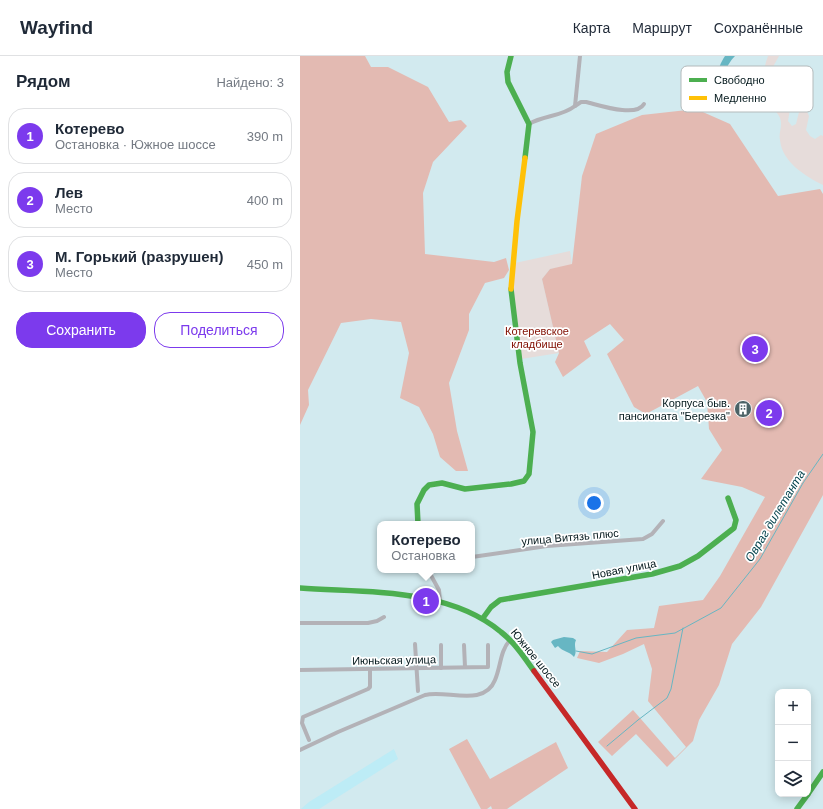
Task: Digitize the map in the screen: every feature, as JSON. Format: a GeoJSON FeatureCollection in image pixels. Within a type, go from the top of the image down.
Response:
{"type":"FeatureCollection","features":[{"type":"Feature","properties":{"kind":"street"},"geometry":{"type":"LineString","coordinates":[[418,521],[417,504],[424,490],[430,485],[442,483],[465,489],[511,484],[524,481],[529,474],[533,432],[520,363],[510,284],[516,220],[529,124],[526,114],[508,82],[507,71],[512,56]]}},
{"type":"Feature","properties":{"kind":"street"},"geometry":{"type":"LineString","coordinates":[[575,106],[580,56]]}},
{"type":"Feature","properties":{"kind":"street"},"geometry":{"type":"LineString","coordinates":[[529,124],[541,118],[566,112],[581,102],[627,111],[640,108],[644,104]]}},
{"type":"Feature","properties":{"kind":"street","name":"Новая улица"},"geometry":{"type":"LineString","coordinates":[[483,618],[491,607],[500,600],[652,574],[680,566],[698,556],[734,528],[736,520],[728,498]]}},
{"type":"Feature","properties":{"kind":"street","name":"улица Витязь плюс"},"geometry":{"type":"LineString","coordinates":[[475,557],[547,546],[643,539],[652,534],[663,521]]}},
{"type":"Feature","properties":{"kind":"street"},"geometry":{"type":"LineString","coordinates":[[430,573],[439,590],[440,601]]}},
{"type":"Feature","properties":{"kind":"street","name":"Южное шоссе"},"geometry":{"type":"LineString","coordinates":[[300,588],[408,596],[440,601],[463,608],[483,618],[510,640],[530,664],[635,809]]}},
{"type":"Feature","properties":{"kind":"street"},"geometry":{"type":"LineString","coordinates":[[300,624],[368,623],[377,621],[384,617]]}},
{"type":"Feature","properties":{"kind":"street"},"geometry":{"type":"LineString","coordinates":[[300,750],[425,695],[435,693],[461,697],[482,693],[494,682],[505,646],[510,640]]}},
{"type":"Feature","properties":{"kind":"street"},"geometry":{"type":"LineString","coordinates":[[415,644],[418,691]]}},
{"type":"Feature","properties":{"kind":"street"},"geometry":{"type":"LineString","coordinates":[[441,645],[441,668]]}},
{"type":"Feature","properties":{"kind":"street"},"geometry":{"type":"LineString","coordinates":[[464,645],[465,667]]}},
{"type":"Feature","properties":{"kind":"street","name":"Июньская улица"},"geometry":{"type":"LineString","coordinates":[[300,670],[488,667],[488,645]]}},
{"type":"Feature","properties":{"kind":"street"},"geometry":{"type":"LineString","coordinates":[[309,740],[301,718],[368,689],[370,687],[370,670]]}},
{"type":"Feature","properties":{"kind":"street"},"geometry":{"type":"LineString","coordinates":[[811,790],[823,772]]}},
{"type":"Feature","properties":{"kind":"street"},"geometry":{"type":"LineString","coordinates":[[797,809],[806,797]]}},
{"type":"Feature","properties":{"kind":"shaded area"},"geometry":{"type":"Polygon","coordinates":[[[300,56],[365,56],[371,67],[388,67],[428,87],[449,122],[461,120],[467,126],[433,162],[423,193],[425,254],[494,262],[506,258],[509,270],[504,278],[485,283],[469,314],[469,330],[449,383],[457,431],[468,471],[456,471],[440,457],[433,434],[419,407],[400,398],[409,353],[401,322],[371,319],[341,323],[308,390],[309,405],[300,425],[300,56]]]}},
{"type":"Feature","properties":{"kind":"shaded area"},"geometry":{"type":"Polygon","coordinates":[[[725,56],[735,56],[728,66],[720,66],[725,56]]]}},
{"type":"Feature","properties":{"kind":"shaded area"},"geometry":{"type":"Polygon","coordinates":[[[681,111],[681,112],[703,112],[730,124],[778,196],[820,189],[823,194],[823,495],[761,607],[732,644],[719,685],[699,720],[693,741],[667,767],[636,734],[612,756],[598,742],[633,710],[675,758],[686,747],[648,701],[652,669],[644,644],[599,663],[577,658],[580,651],[607,652],[627,630],[654,628],[659,606],[703,600],[720,576],[765,497],[742,487],[701,479],[722,450],[709,429],[707,402],[698,386],[646,414],[634,407],[607,354],[624,340],[610,324],[584,341],[591,356],[563,377],[555,362],[559,353],[542,279],[550,269],[572,264],[582,176],[596,134],[642,115],[681,111]]]}},
{"type":"Feature","properties":{"kind":"shaded area"},"geometry":{"type":"Polygon","coordinates":[[[564,637],[573,638],[576,640],[576,653],[574,657],[558,646],[555,648],[551,642],[564,637]]]}},
{"type":"Feature","properties":{"kind":"shaded area"},"geometry":{"type":"Polygon","coordinates":[[[467,739],[490,779],[556,742],[568,768],[507,809],[492,809],[491,806],[487,809],[481,809],[449,749],[467,739]]]}},
{"type":"Feature","properties":{"kind":"shaded area"},"geometry":{"type":"Polygon","coordinates":[[[394,749],[398,759],[319,809],[301,809],[309,802],[394,749]]]}},
{"type":"Feature","properties":{"kind":"green space"},"geometry":{"type":"Polygon","coordinates":[[[768,56],[779,56],[774,66],[766,66],[768,56]]]}},
{"type":"Feature","properties":{"kind":"green space"},"geometry":{"type":"Polygon","coordinates":[[[776,112],[790,112],[788,121],[792,126],[796,124],[799,112],[807,112],[809,116],[806,130],[810,136],[815,139],[821,135],[823,136],[823,185],[802,173],[785,155],[780,137],[781,125],[776,112]]]}},
{"type":"Feature","properties":{"kind":"green space","name":"Котеревское кладбище"},"geometry":{"type":"Polygon","coordinates":[[[570,251],[572,265],[550,269],[542,279],[559,353],[521,359],[513,290],[515,263],[570,251]]]}},
{"type":"Feature","properties":{"kind":"waterway","name":"Овраг дилетанта"},"geometry":{"type":"LineString","coordinates":[[576,651],[592,654],[636,638],[675,633],[721,608],[760,559],[803,483],[823,454]]}},
{"type":"Feature","properties":{"kind":"waterway"},"geometry":{"type":"LineString","coordinates":[[607,746],[667,698],[671,689],[683,628]]}},
{"type":"Feature","properties":{"kind":"traffic: fast"},"geometry":{"type":"LineString","coordinates":[[511,56],[507,72],[508,82],[529,124],[525,158]]}},
{"type":"Feature","properties":{"kind":"traffic: fast"},"geometry":{"type":"LineString","coordinates":[[418,521],[417,504],[424,490],[429,485],[442,483],[465,489],[511,484],[524,481],[529,474],[533,432],[520,363],[511,289]]}},
{"type":"Feature","properties":{"kind":"traffic: fast"},"geometry":{"type":"LineString","coordinates":[[483,618],[491,607],[500,600],[652,574],[680,566],[698,556],[734,528],[736,520],[728,498]]}},
{"type":"Feature","properties":{"kind":"traffic: fast"},"geometry":{"type":"LineString","coordinates":[[300,588],[405,595],[456,607],[480,617],[506,636],[515,645],[534,671]]}},
{"type":"Feature","properties":{"kind":"traffic: fast"},"geometry":{"type":"LineString","coordinates":[[811,790],[823,772]]}},
{"type":"Feature","properties":{"kind":"traffic: fast"},"geometry":{"type":"LineString","coordinates":[[797,809],[806,797]]}},
{"type":"Feature","properties":{"kind":"traffic: slow"},"geometry":{"type":"LineString","coordinates":[[511,289],[517,221],[525,158]]}},
{"type":"Feature","properties":{"kind":"traffic: jam"},"geometry":{"type":"LineString","coordinates":[[534,671],[635,809]]}},
{"type":"Feature","properties":{"kind":"place","name":"М. Горький (разрушен)"},"geometry":{"type":"Point","coordinates":[755,349]}},
{"type":"Feature","properties":{"kind":"place","name":"Корпуса быв. пансионата \"Березка\""},"geometry":{"type":"Point","coordinates":[743,409]}},
{"type":"Feature","properties":{"kind":"place","name":"Лев"},"geometry":{"type":"Point","coordinates":[769,413]}},
{"type":"Feature","properties":{"kind":"place","name":"Котерево"},"geometry":{"type":"Point","coordinates":[426,601]}}]}
